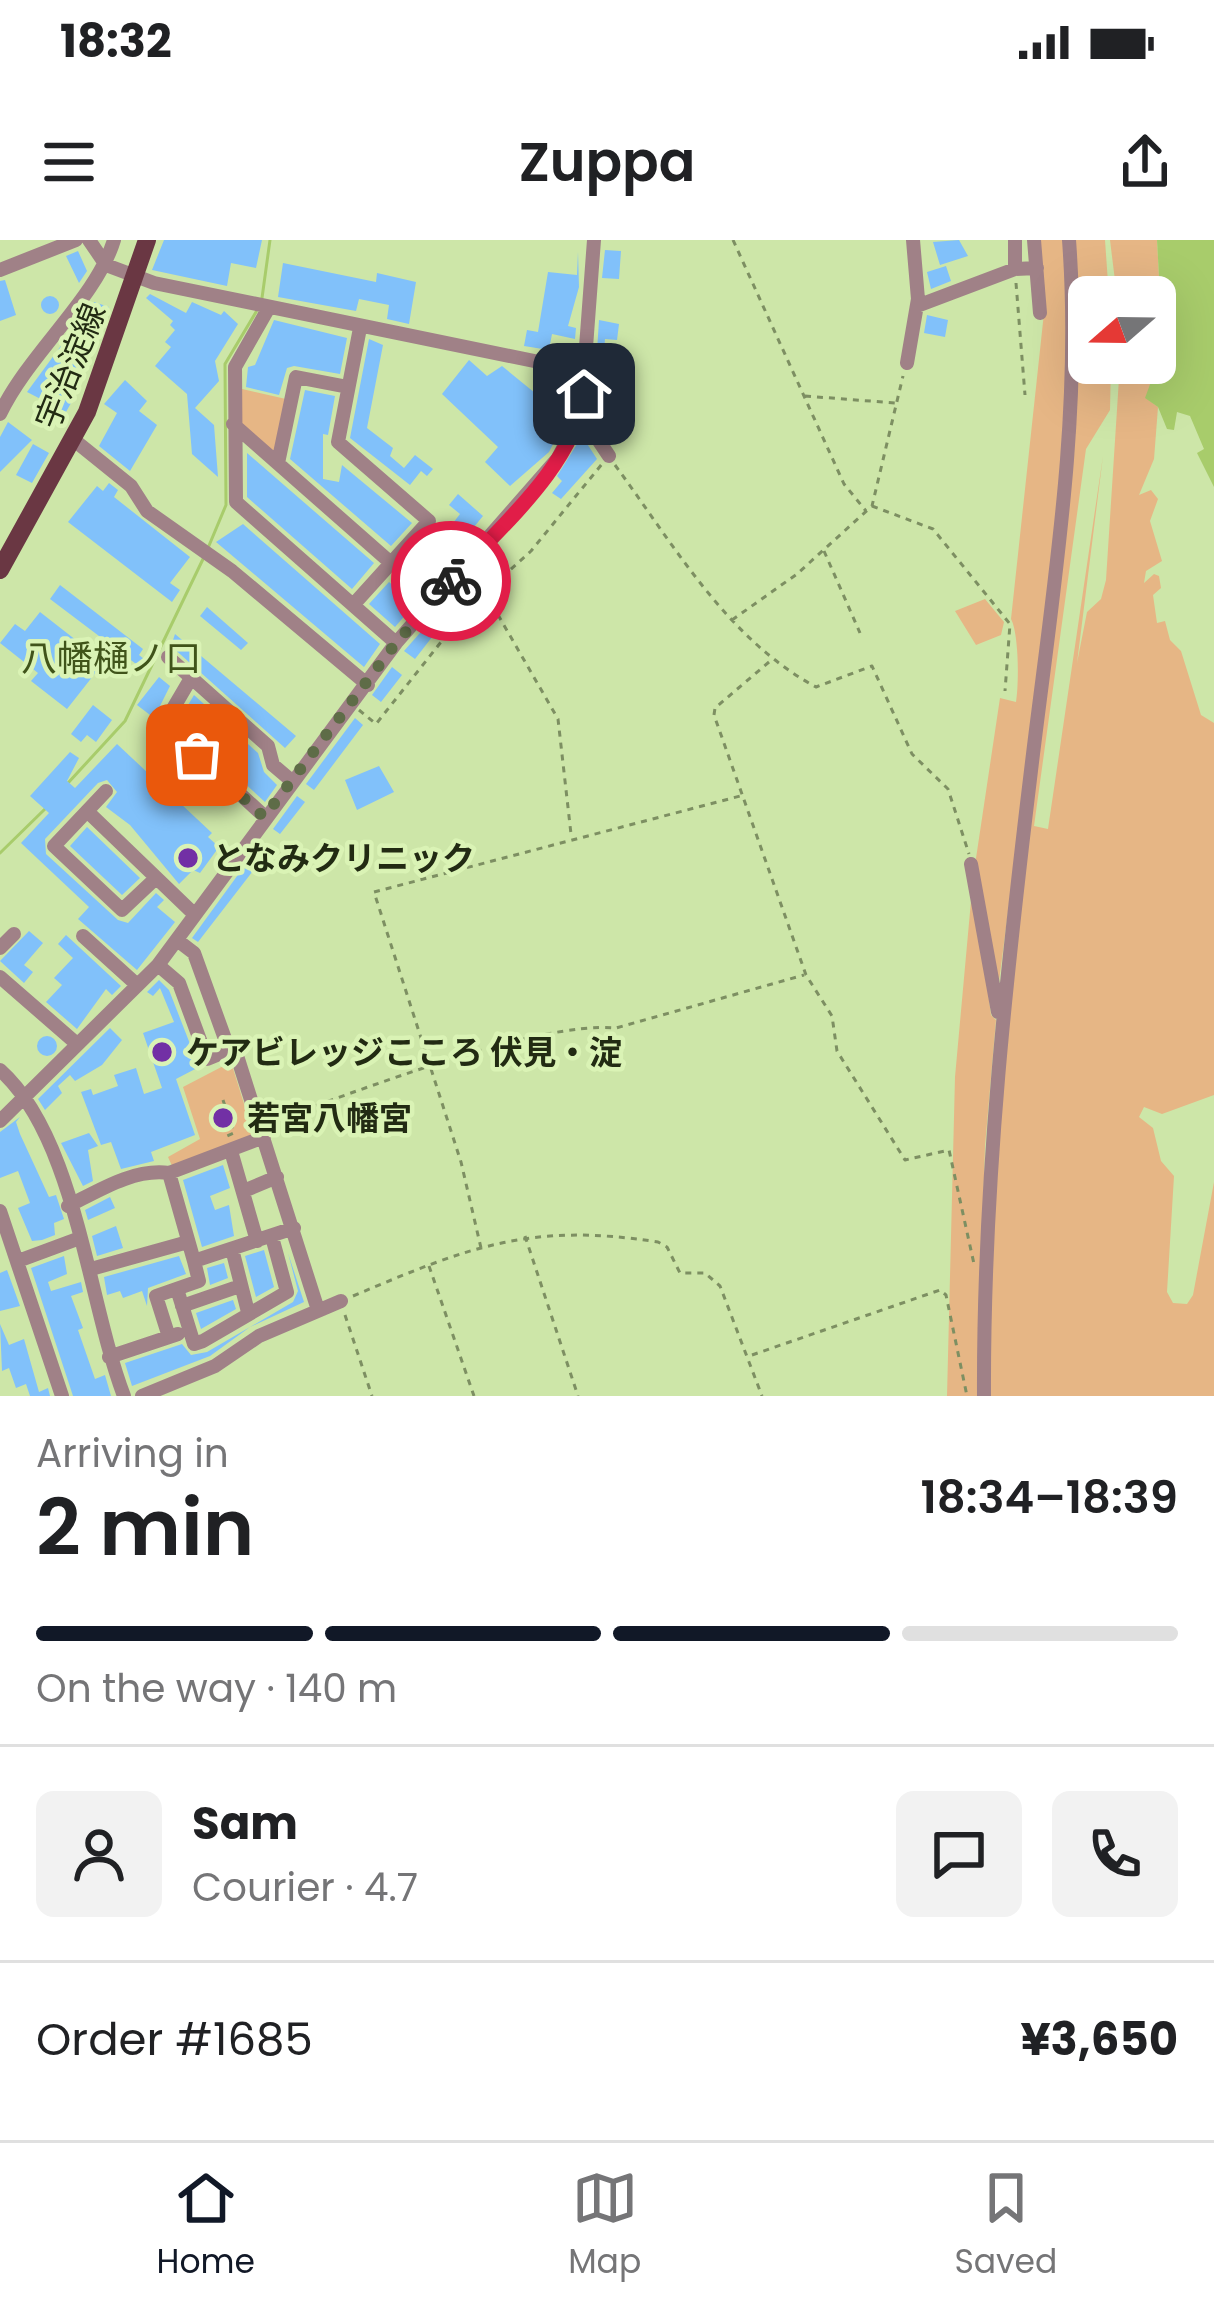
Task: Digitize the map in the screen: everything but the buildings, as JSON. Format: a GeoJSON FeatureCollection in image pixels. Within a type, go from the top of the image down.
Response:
{"type":"FeatureCollection","features":[{"type":"Feature","properties":{"kind":"main road","name":"宇治淀線"},"geometry":{"type":"LineString","coordinates":[[0,570],[74,440],[147,240]]}},
{"type":"Feature","properties":{"kind":"street"},"geometry":{"type":"LineString","coordinates":[[0,270],[76,240]]}},
{"type":"Feature","properties":{"kind":"street"},"geometry":{"type":"LineString","coordinates":[[89,240],[106,266],[136,278],[583,371]]}},
{"type":"Feature","properties":{"kind":"street"},"geometry":{"type":"LineString","coordinates":[[2,404],[47,337],[106,266],[114,240]]}},
{"type":"Feature","properties":{"kind":"street"},"geometry":{"type":"LineString","coordinates":[[0,1121],[158,965],[396,643],[548,472],[581,414],[594,240]]}},
{"type":"Feature","properties":{"kind":"street"},"geometry":{"type":"LineString","coordinates":[[907,363],[917,306],[913,240]]}},
{"type":"Feature","properties":{"kind":"street"},"geometry":{"type":"LineString","coordinates":[[1015,240],[1015,269]]}},
{"type":"Feature","properties":{"kind":"street"},"geometry":{"type":"LineString","coordinates":[[1034,240],[1040,313]]}},
{"type":"Feature","properties":{"kind":"street"},"geometry":{"type":"LineString","coordinates":[[984,1396],[985,1278],[1000,1016],[1066,487],[1074,309],[1069,240]]}},
{"type":"Feature","properties":{"kind":"street"},"geometry":{"type":"LineString","coordinates":[[917,306],[1015,269],[1037,268]]}},
{"type":"Feature","properties":{"kind":"street"},"geometry":{"type":"LineString","coordinates":[[268,309],[235,367],[236,502],[396,643]]}},
{"type":"Feature","properties":{"kind":"street"},"geometry":{"type":"LineString","coordinates":[[354,604],[429,520],[338,442],[360,328]]}},
{"type":"Feature","properties":{"kind":"street"},"geometry":{"type":"LineString","coordinates":[[278,463],[296,377],[349,387]]}},
{"type":"Feature","properties":{"kind":"street"},"geometry":{"type":"LineString","coordinates":[[581,414],[609,456]]}},
{"type":"Feature","properties":{"kind":"street"},"geometry":{"type":"LineString","coordinates":[[233,424],[391,562]]}},
{"type":"Feature","properties":{"kind":"street"},"geometry":{"type":"LineString","coordinates":[[74,440],[131,486],[147,511],[232,571],[368,685]]}},
{"type":"Feature","properties":{"kind":"street"},"geometry":{"type":"LineString","coordinates":[[168,657],[268,746],[273,764],[293,782]]}},
{"type":"Feature","properties":{"kind":"street"},"geometry":{"type":"LineString","coordinates":[[191,678],[164,724],[264,817]]}},
{"type":"Feature","properties":{"kind":"street"},"geometry":{"type":"LineString","coordinates":[[106,791],[54,846],[122,910],[156,878]]}},
{"type":"Feature","properties":{"kind":"street"},"geometry":{"type":"LineString","coordinates":[[87,811],[193,913]]}},
{"type":"Feature","properties":{"kind":"street"},"geometry":{"type":"LineString","coordinates":[[971,864],[1000,1016]]}},
{"type":"Feature","properties":{"kind":"street"},"geometry":{"type":"LineString","coordinates":[[0,948],[14,934]]}},
{"type":"Feature","properties":{"kind":"street"},"geometry":{"type":"LineString","coordinates":[[83,937],[136,984]]}},
{"type":"Feature","properties":{"kind":"street"},"geometry":{"type":"LineString","coordinates":[[177,940],[194,953],[229,1050],[238,1058],[317,1310]]}},
{"type":"Feature","properties":{"kind":"street"},"geometry":{"type":"LineString","coordinates":[[158,965],[179,983],[207,1059],[229,1050]]}},
{"type":"Feature","properties":{"kind":"street"},"geometry":{"type":"LineString","coordinates":[[0,977],[77,1044]]}},
{"type":"Feature","properties":{"kind":"street"},"geometry":{"type":"LineString","coordinates":[[0,1070],[27,1094],[92,1269],[109,1358],[124,1396]]}},
{"type":"Feature","properties":{"kind":"street"},"geometry":{"type":"LineString","coordinates":[[68,1205],[117,1182],[169,1173],[231,1150],[262,1130]]}},
{"type":"Feature","properties":{"kind":"street"},"geometry":{"type":"LineString","coordinates":[[177,1289],[194,1344],[287,1292],[231,1150]]}},
{"type":"Feature","properties":{"kind":"street"},"geometry":{"type":"LineString","coordinates":[[169,1173],[199,1281],[157,1296],[169,1337]]}},
{"type":"Feature","properties":{"kind":"street"},"geometry":{"type":"LineString","coordinates":[[245,1190],[277,1177]]}},
{"type":"Feature","properties":{"kind":"street"},"geometry":{"type":"LineString","coordinates":[[0,1211],[62,1396]]}},
{"type":"Feature","properties":{"kind":"street"},"geometry":{"type":"LineString","coordinates":[[194,1261],[294,1228]]}},
{"type":"Feature","properties":{"kind":"street"},"geometry":{"type":"LineString","coordinates":[[18,1261],[80,1238]]}},
{"type":"Feature","properties":{"kind":"street"},"geometry":{"type":"LineString","coordinates":[[92,1269],[188,1242]]}},
{"type":"Feature","properties":{"kind":"street"},"geometry":{"type":"LineString","coordinates":[[232,1249],[248,1312]]}},
{"type":"Feature","properties":{"kind":"street"},"geometry":{"type":"LineString","coordinates":[[182,1306],[240,1286]]}},
{"type":"Feature","properties":{"kind":"street"},"geometry":{"type":"LineString","coordinates":[[142,1396],[215,1366],[259,1336],[341,1301]]}},
{"type":"Feature","properties":{"kind":"street"},"geometry":{"type":"LineString","coordinates":[[109,1358],[188,1331]]}},
{"type":"Feature","properties":{"kind":"path"},"geometry":{"type":"LineString","coordinates":[[733,240],[844,484],[869,508],[933,529],[1010,624],[1005,691]]}},
{"type":"Feature","properties":{"kind":"path"},"geometry":{"type":"LineString","coordinates":[[1015,269],[1025,395]]}},
{"type":"Feature","properties":{"kind":"path"},"geometry":{"type":"LineString","coordinates":[[732,620],[869,508],[907,363]]}},
{"type":"Feature","properties":{"kind":"path"},"geometry":{"type":"LineString","coordinates":[[805,396],[896,403]]}},
{"type":"Feature","properties":{"kind":"path"},"geometry":{"type":"LineString","coordinates":[[353,705],[376,724],[485,592],[530,550],[609,456],[732,620],[770,661],[816,687],[872,666],[912,754],[948,789],[971,864]]}},
{"type":"Feature","properties":{"kind":"path"},"geometry":{"type":"LineString","coordinates":[[824,549],[860,633]]}},
{"type":"Feature","properties":{"kind":"path"},"geometry":{"type":"LineString","coordinates":[[485,592],[552,703],[571,836]]}},
{"type":"Feature","properties":{"kind":"path"},"geometry":{"type":"LineString","coordinates":[[770,661],[716,708],[806,975],[832,1016],[837,1051],[905,1160],[949,1150],[976,1275]]}},
{"type":"Feature","properties":{"kind":"path"},"geometry":{"type":"LineString","coordinates":[[481,1248],[432,1068],[374,892],[571,836],[746,794]]}},
{"type":"Feature","properties":{"kind":"path"},"geometry":{"type":"LineString","coordinates":[[262,1130],[432,1068],[592,1026],[616,1028],[806,975]]}},
{"type":"Feature","properties":{"kind":"path"},"geometry":{"type":"LineString","coordinates":[[223,1100],[231,1122]]}},
{"type":"Feature","properties":{"kind":"path"},"geometry":{"type":"LineString","coordinates":[[372,1396],[341,1301],[429,1264],[525,1235],[585,1233],[667,1247],[680,1273],[714,1276],[762,1396]]}},
{"type":"Feature","properties":{"kind":"path"},"geometry":{"type":"LineString","coordinates":[[525,1235],[578,1396]]}},
{"type":"Feature","properties":{"kind":"path"},"geometry":{"type":"LineString","coordinates":[[429,1264],[474,1396]]}},
{"type":"Feature","properties":{"kind":"path"},"geometry":{"type":"LineString","coordinates":[[749,1356],[940,1290],[946,1295],[967,1396]]}},
{"type":"Feature","properties":{"kind":"shaded area"},"geometry":{"type":"Polygon","coordinates":[[[1038,240],[1065,240],[1068,343],[1058,523],[996,1005],[975,865],[1000,698],[1016,702],[1017,694],[1017,647],[1011,619],[1044,313],[1038,240]]]}},
{"type":"Feature","properties":{"kind":"shaded area"},"geometry":{"type":"Polygon","coordinates":[[[1073,240],[1105,240],[1108,276],[1073,276],[1073,240]]]}},
{"type":"Feature","properties":{"kind":"shaded area"},"geometry":{"type":"Polygon","coordinates":[[[1110,240],[1157,240],[1159,276],[1114,276],[1110,240]]]}},
{"type":"Feature","properties":{"kind":"shaded area"},"geometry":{"type":"Polygon","coordinates":[[[1157,240],[1214,240],[1214,487],[1197,453],[1204,449],[1190,416],[1177,412],[1174,430],[1167,429],[1158,407],[1145,398],[1150,384],[1176,384],[1176,276],[1159,276],[1157,240]]]}},
{"type":"Feature","properties":{"kind":"shaded area"},"geometry":{"type":"Polygon","coordinates":[[[1074,384],[1111,384],[1110,410],[1086,449],[1034,826],[1048,829],[1103,456],[1077,663],[1087,612],[1101,599],[1106,580],[1119,384],[1151,384],[1146,398],[1158,407],[1154,459],[1139,495],[1151,490],[1158,499],[1150,521],[1162,561],[1146,571],[1144,583],[1154,574],[1159,576],[1161,588],[1153,595],[1157,623],[1165,621],[1170,640],[1181,651],[1201,715],[1214,723],[1214,1095],[1162,1114],[1144,1107],[1139,1117],[1153,1128],[1161,1161],[1174,1176],[1167,1292],[1173,1303],[1187,1304],[1193,1295],[1214,1182],[1214,1396],[988,1396],[987,1311],[1017,890],[1074,455],[1074,384]]]}},
{"type":"Feature","properties":{"kind":"shaded area"},"geometry":{"type":"Polygon","coordinates":[[[238,388],[286,399],[275,456],[240,425],[238,388]]]}},
{"type":"Feature","properties":{"kind":"shaded area"},"geometry":{"type":"Polygon","coordinates":[[[985,599],[1004,622],[1001,635],[976,645],[955,611],[985,599]]]}},
{"type":"Feature","properties":{"kind":"shaded area"},"geometry":{"type":"Polygon","coordinates":[[[973,879],[991,1015],[996,1020],[985,1146],[977,1396],[947,1396],[955,1077],[973,879]]]}},
{"type":"Feature","properties":{"kind":"shaded area"},"geometry":{"type":"Polygon","coordinates":[[[231,1062],[255,1139],[173,1168],[168,1157],[200,1139],[183,1087],[231,1062]]]}},
{"type":"Feature","properties":{"kind":"waterway"},"geometry":{"type":"LineString","coordinates":[[262,298],[270,240]]}},
{"type":"Feature","properties":{"kind":"waterway"},"geometry":{"type":"LineString","coordinates":[[208,548],[226,505],[225,364],[256,312]]}},
{"type":"Feature","properties":{"kind":"waterway"},"geometry":{"type":"LineString","coordinates":[[68,783],[125,721],[204,557]]}},
{"type":"Feature","properties":{"kind":"waterway"},"geometry":{"type":"LineString","coordinates":[[0,853],[46,808]]}},
{"type":"Feature","properties":{"kind":"way so far"},"geometry":{"type":"LineString","coordinates":[[197,755],[264,817],[396,643],[451,581]]}},
{"type":"Feature","properties":{"kind":"place","name":"となみクリニック"},"geometry":{"type":"Point","coordinates":[188,858]}},
{"type":"Feature","properties":{"kind":"place","name":"ケアビレッジこころ 伏見・淀"},"geometry":{"type":"Point","coordinates":[162,1052]}},
{"type":"Feature","properties":{"kind":"place","name":"若宮八幡宮"},"geometry":{"type":"Point","coordinates":[223,1118]}},
{"type":"Feature","properties":{"kind":"district","name":"八幡樋ノ口"},"geometry":{"type":"Point","coordinates":[111,658]}},
{"type":"Feature","properties":{"kind":"route"},"geometry":{"type":"LineString","coordinates":[[451,581],[558,458],[580,419],[584,394]]}}]}
